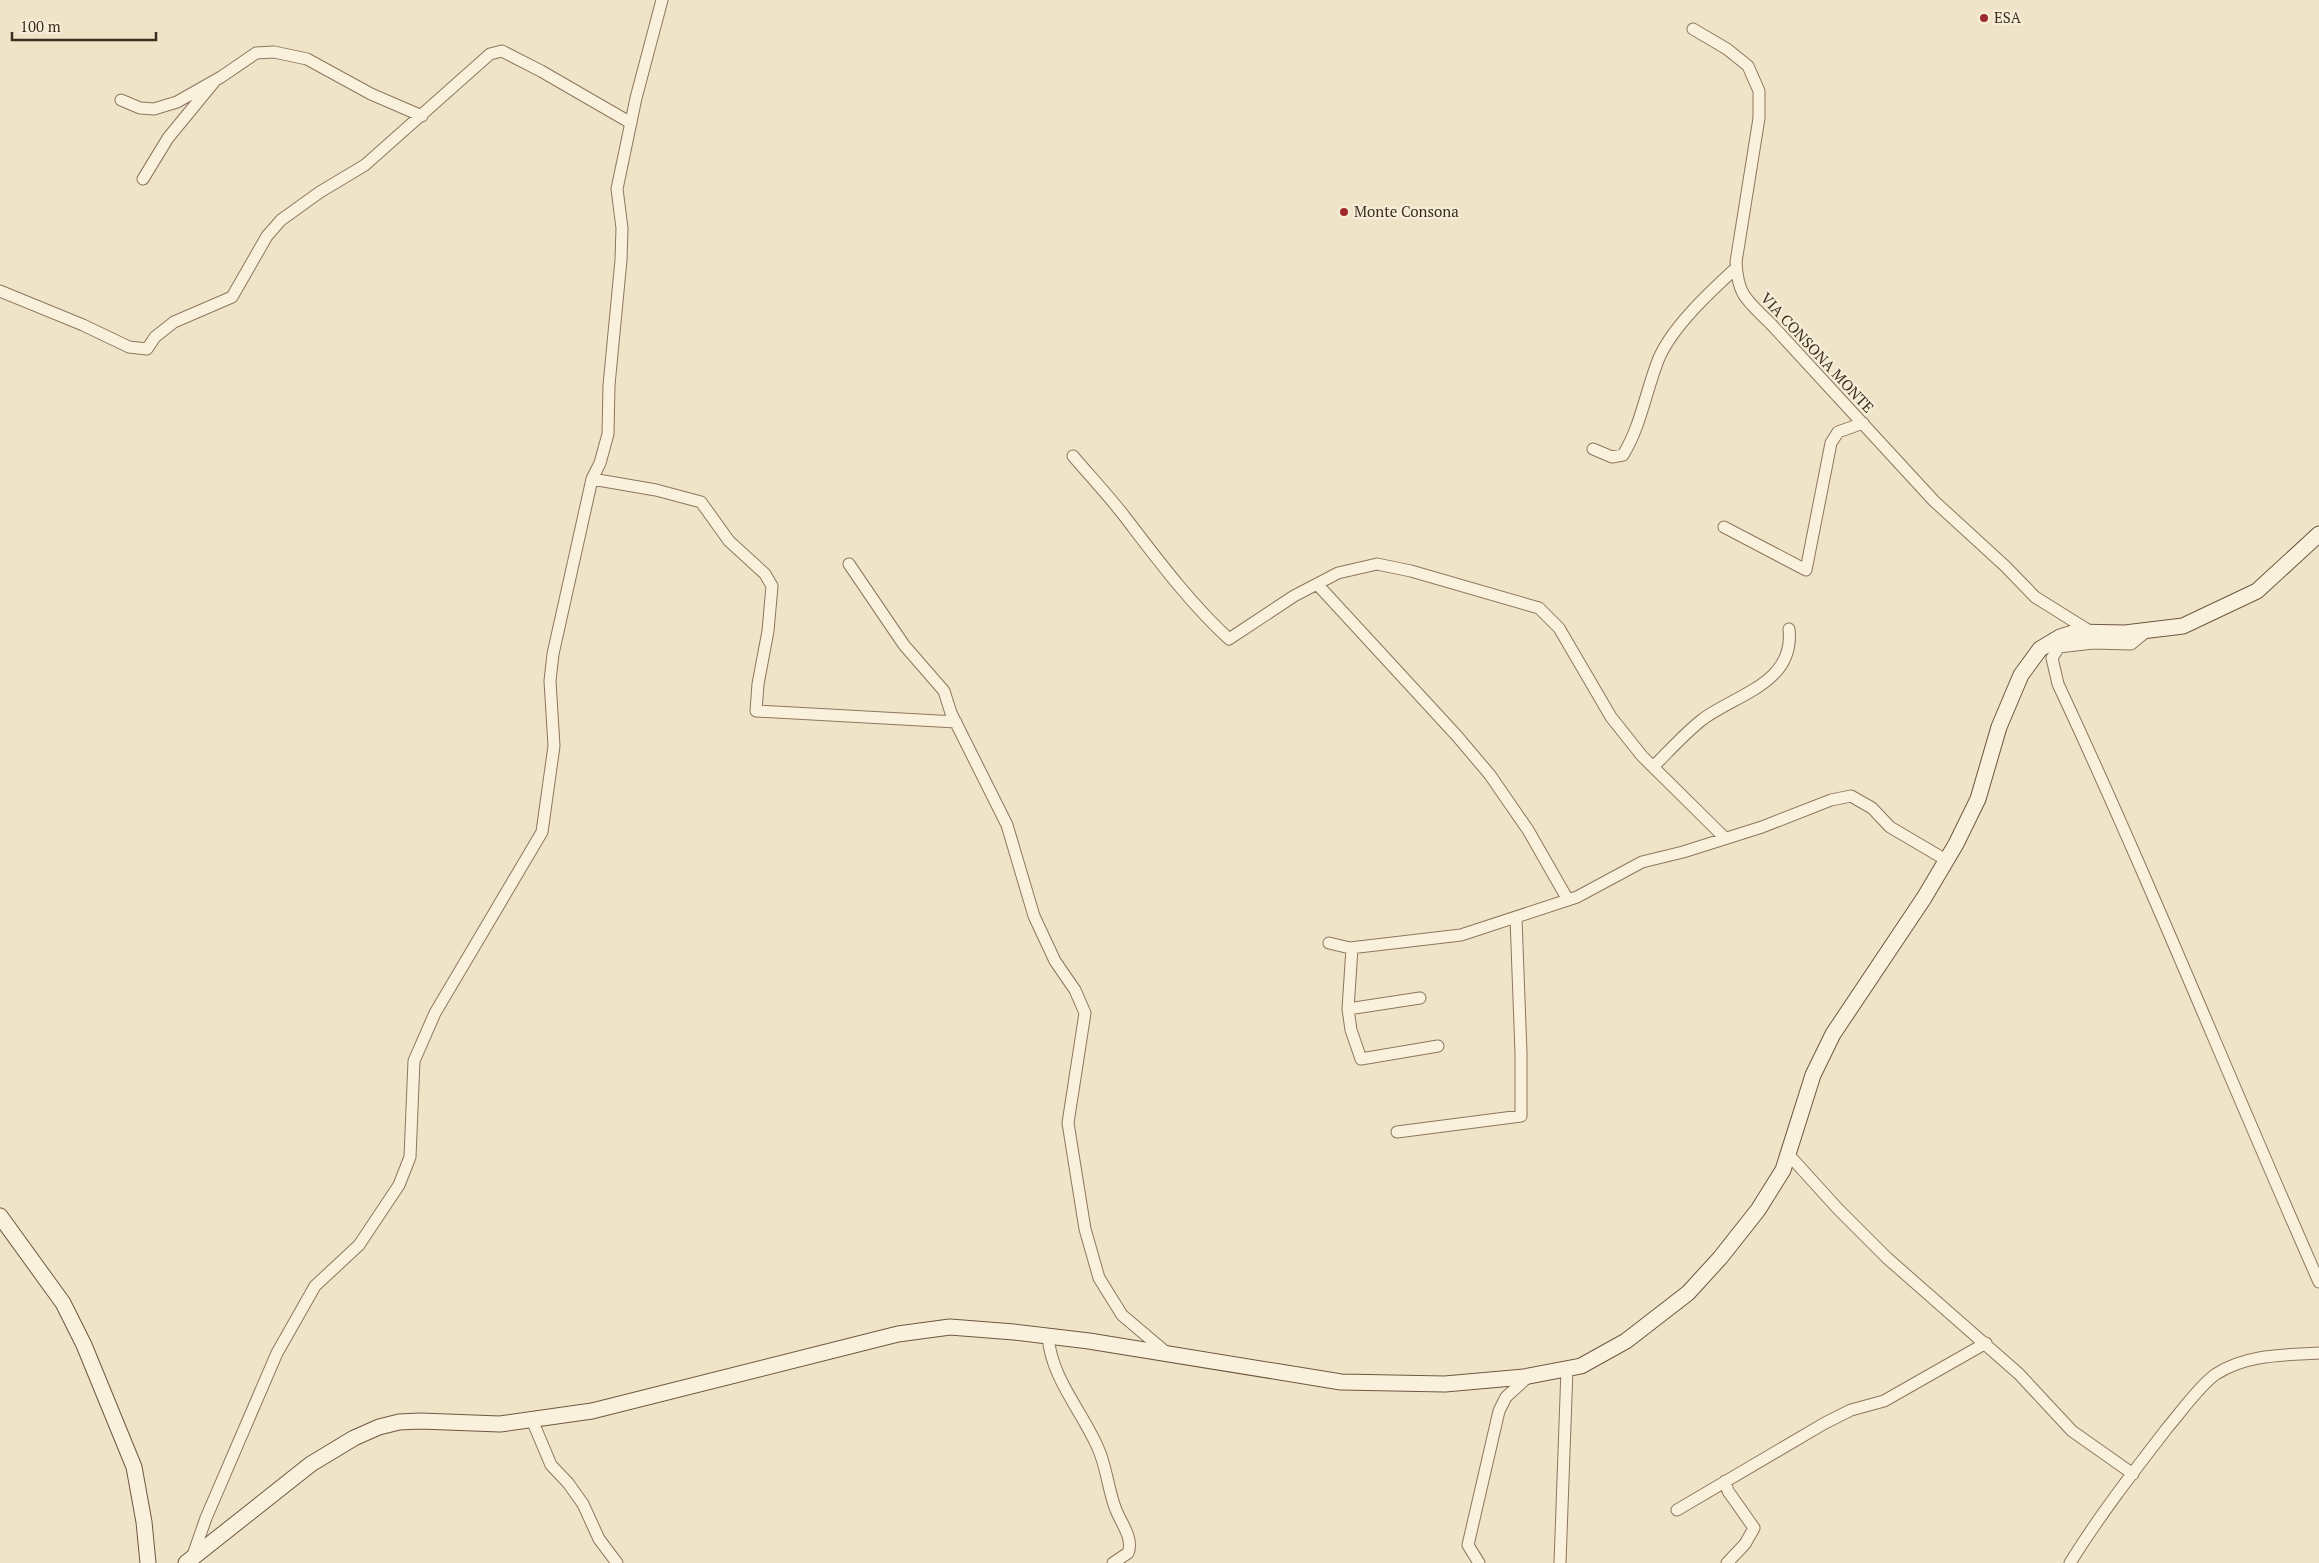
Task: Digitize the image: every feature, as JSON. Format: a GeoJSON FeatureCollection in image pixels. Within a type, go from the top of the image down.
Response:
{"type":"FeatureCollection","features":[{"type":"Feature","properties":{"kind":"main road"},"geometry":{"type":"LineString","coordinates":[[189,1561],[311,1464],[354,1438],[378,1427],[399,1422],[500,1424],[592,1411],[898,1334],[950,1327],[1048,1336],[1341,1382],[1444,1384],[1529,1376],[1581,1366],[1626,1340],[1688,1293],[1720,1258],[1758,1210],[1784,1170],[1813,1075],[1833,1034],[1924,898],[1946,860],[1978,798],[1999,727],[2021,675],[2040,649],[2060,637],[2076,632],[2125,634],[2183,626],[2258,591],[2319,534]]}},
{"type":"Feature","properties":{"kind":"main road"},"geometry":{"type":"LineString","coordinates":[[0,1216],[63,1303],[84,1345],[134,1468],[144,1522],[148,1563]]}},
{"type":"Feature","properties":{"kind":"street"},"geometry":{"type":"LineString","coordinates":[[189,1561],[282,1345],[315,1286],[359,1245],[398,1185],[410,1157],[414,1061],[435,1013],[542,832],[554,746],[550,681],[553,654],[592,479],[600,463],[608,434],[609,385],[621,260],[622,228],[617,189],[631,123],[662,0]]}},
{"type":"Feature","properties":{"kind":"street","name":"VIA CONSONA MONTE"},"geometry":{"type":"LineString","coordinates":[[1692,29],[1727,49],[1748,66],[1759,91],[1759,118],[1736,268],[1737,284],[1746,299],[1934,501],[2005,566],[2035,597],[2092,632]]}},
{"type":"Feature","properties":{"kind":"street"},"geometry":{"type":"LineString","coordinates":[[0,291],[83,325],[129,347],[146,349],[155,337],[174,322],[232,297],[267,236],[281,220],[320,192],[365,165],[490,54],[502,51],[541,71],[631,123]]}},
{"type":"Feature","properties":{"kind":"street"},"geometry":{"type":"LineString","coordinates":[[121,100],[140,108],[154,109],[177,102],[256,53],[274,52],[308,59],[371,94],[422,116]]}},
{"type":"Feature","properties":{"kind":"street"},"geometry":{"type":"LineString","coordinates":[[144,179],[168,138],[215,80]]}},
{"type":"Feature","properties":{"kind":"street"},"geometry":{"type":"LineString","coordinates":[[1593,449],[1612,458],[1622,455],[1643,410],[1659,360],[1670,338],[1736,268]]}},
{"type":"Feature","properties":{"kind":"street"},"geometry":{"type":"LineString","coordinates":[[1724,527],[1806,570],[1831,443],[1838,432],[1863,423]]}},
{"type":"Feature","properties":{"kind":"street"},"geometry":{"type":"LineString","coordinates":[[1073,456],[1124,516],[1161,565],[1208,620],[1229,639],[1294,596],[1338,573],[1377,564],[1411,571],[1539,608],[1559,628],[1611,717],[1653,767],[1725,838]]}},
{"type":"Feature","properties":{"kind":"street"},"geometry":{"type":"LineString","coordinates":[[592,479],[664,492],[701,502],[730,541],[765,574],[772,586],[768,631],[758,684],[756,711],[956,722]]}},
{"type":"Feature","properties":{"kind":"street"},"geometry":{"type":"LineString","coordinates":[[849,564],[904,645],[944,691],[956,722],[1008,825],[1034,916],[1055,961],[1075,990],[1085,1013],[1068,1123],[1085,1229],[1099,1278],[1122,1315],[1168,1354]]}},
{"type":"Feature","properties":{"kind":"street"},"geometry":{"type":"LineString","coordinates":[[1318,584],[1457,736],[1490,775],[1528,830],[1568,900]]}},
{"type":"Feature","properties":{"kind":"street"},"geometry":{"type":"LineString","coordinates":[[1653,767],[1705,718],[1754,691],[1769,678],[1787,653],[1790,644],[1789,628]]}},
{"type":"Feature","properties":{"kind":"street"},"geometry":{"type":"LineString","coordinates":[[2147,631],[2131,644],[2093,643],[2059,646],[2052,658],[2058,684],[2141,865],[2191,986],[2319,1282]]}},
{"type":"Feature","properties":{"kind":"street"},"geometry":{"type":"LineString","coordinates":[[1329,943],[1352,948],[1461,935],[1568,900],[1642,862],[1725,838],[1831,800],[1851,796],[1872,808],[1890,827],[1946,860]]}},
{"type":"Feature","properties":{"kind":"street"},"geometry":{"type":"LineString","coordinates":[[1397,1132],[1521,1116],[1522,1053],[1516,918]]}},
{"type":"Feature","properties":{"kind":"street"},"geometry":{"type":"LineString","coordinates":[[1352,948],[1348,1009],[1351,1030],[1361,1059],[1438,1046]]}},
{"type":"Feature","properties":{"kind":"street"},"geometry":{"type":"LineString","coordinates":[[1348,1009],[1420,998]]}},
{"type":"Feature","properties":{"kind":"street"},"geometry":{"type":"LineString","coordinates":[[1789,1155],[1838,1209],[1887,1258],[1986,1343],[2019,1374],[2072,1430],[2133,1474]]}},
{"type":"Feature","properties":{"kind":"street"},"geometry":{"type":"LineString","coordinates":[[1048,1336],[1051,1356],[1058,1373],[1091,1433],[1104,1462],[1115,1509],[1130,1542],[1128,1553],[1113,1563]]}},
{"type":"Feature","properties":{"kind":"street"},"geometry":{"type":"LineString","coordinates":[[1677,1510],[1825,1423],[1851,1410],[1884,1401],[1986,1343]]}},
{"type":"Feature","properties":{"kind":"street"},"geometry":{"type":"LineString","coordinates":[[2070,1563],[2088,1534],[2182,1410],[2215,1375],[2238,1363],[2261,1356],[2319,1352]]}},
{"type":"Feature","properties":{"kind":"street"},"geometry":{"type":"LineString","coordinates":[[1560,1563],[1567,1368]]}},
{"type":"Feature","properties":{"kind":"street"},"geometry":{"type":"LineString","coordinates":[[1479,1563],[1468,1545],[1500,1411],[1506,1397],[1529,1376]]}},
{"type":"Feature","properties":{"kind":"street"},"geometry":{"type":"LineString","coordinates":[[532,1420],[551,1465],[568,1483],[583,1504],[612,1562]]}},
{"type":"Feature","properties":{"kind":"street"},"geometry":{"type":"LineString","coordinates":[[1725,1481],[1728,1491],[1754,1528],[1745,1544],[1727,1563]]}},
{"type":"Feature","properties":{"kind":"place","name":"ESA"},"geometry":{"type":"Point","coordinates":[1984,18]}},
{"type":"Feature","properties":{"kind":"place","name":"Monte Consona"},"geometry":{"type":"Point","coordinates":[1344,212]}}]}
